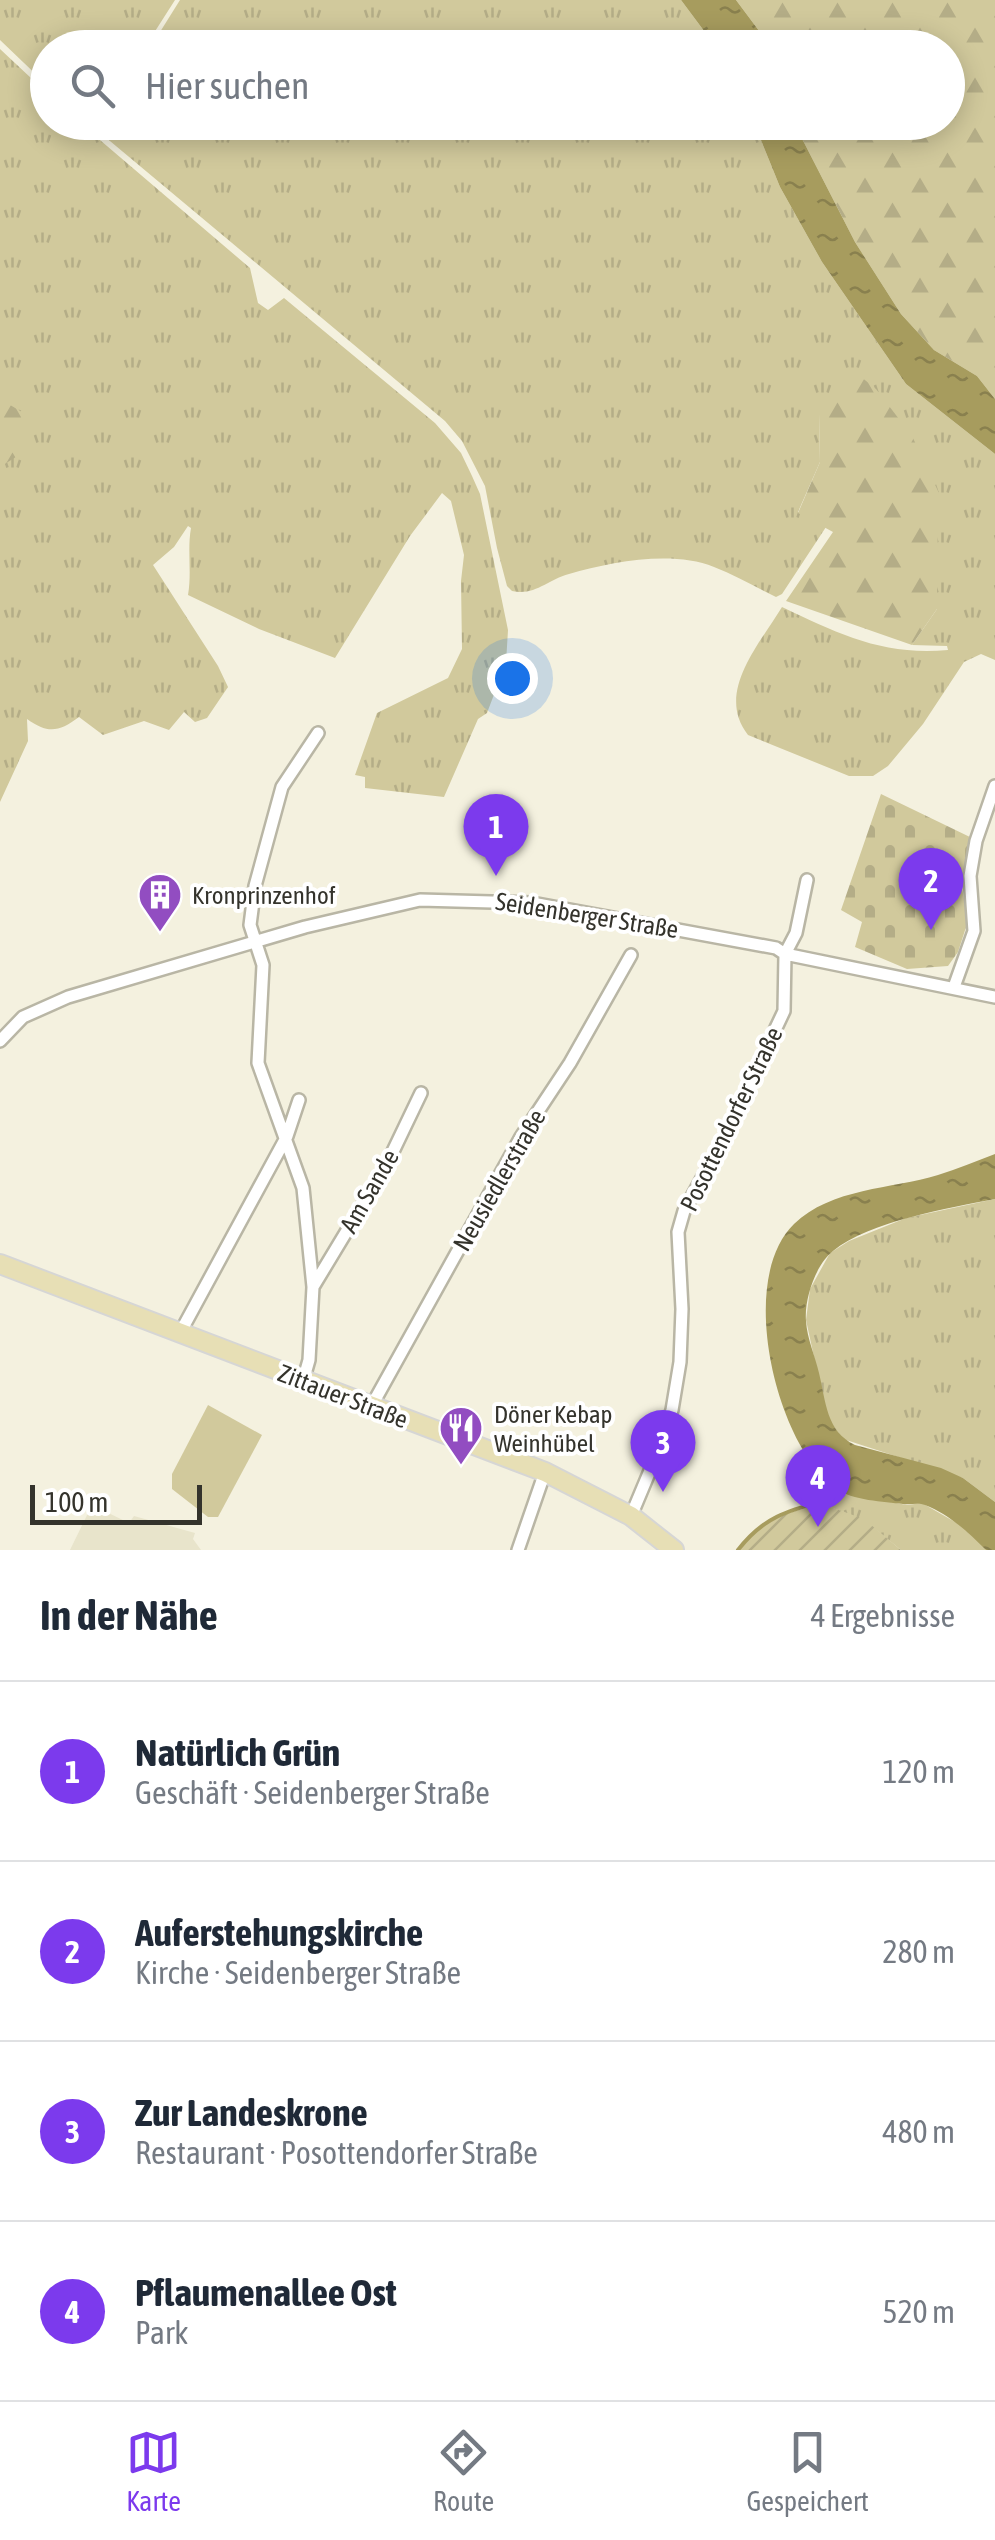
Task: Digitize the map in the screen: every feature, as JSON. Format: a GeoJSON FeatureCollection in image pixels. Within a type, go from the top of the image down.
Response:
{"type":"FeatureCollection","features":[{"type":"Feature","properties":{"kind":"main road","name":"Zittauer Straße"},"geometry":{"type":"LineString","coordinates":[[0,1264],[545,1472],[631,1516],[674,1550]]}},
{"type":"Feature","properties":{"kind":"street","name":"Am Sande"},"geometry":{"type":"LineString","coordinates":[[303,1381],[309,1360],[314,1287],[303,1188],[287,1136],[262,1083],[258,1063],[263,966],[250,925],[255,886],[282,787],[318,733]]}},
{"type":"Feature","properties":{"kind":"street"},"geometry":{"type":"LineString","coordinates":[[954,987],[974,931],[970,876],[976,841],[995,786]]}},
{"type":"Feature","properties":{"kind":"street","name":"Posottendorfer Straße"},"geometry":{"type":"LineString","coordinates":[[631,1516],[662,1440],[680,1362],[678,1232],[684,1211],[784,1012],[785,954],[796,933],[807,880]]}},
{"type":"Feature","properties":{"kind":"street","name":"Seidenberger Straße"},"geometry":{"type":"LineString","coordinates":[[0,1041],[23,1017],[68,997],[420,900],[532,902],[776,948],[785,954],[995,997]]}},
{"type":"Feature","properties":{"kind":"street","name":"Neusiedlerstraße"},"geometry":{"type":"LineString","coordinates":[[371,1406],[521,1137],[570,1063],[631,954]]}},
{"type":"Feature","properties":{"kind":"street","name":"Am Sande"},"geometry":{"type":"LineString","coordinates":[[314,1287],[386,1166],[422,1093]]}},
{"type":"Feature","properties":{"kind":"street"},"geometry":{"type":"LineString","coordinates":[[180,1333],[287,1136],[299,1100]]}},
{"type":"Feature","properties":{"kind":"street"},"geometry":{"type":"LineString","coordinates":[[518,1550],[545,1472]]}},
{"type":"Feature","properties":{"kind":"shaded area"},"geometry":{"type":"Polygon","coordinates":[[[92,1505],[129,1523],[134,1516],[195,1533],[193,1539],[201,1550],[70,1550],[92,1505]]]}},
{"type":"Feature","properties":{"kind":"green space"},"geometry":{"type":"Polygon","coordinates":[[[0,0],[175,0],[156,30],[30,30],[30,69],[0,40],[0,0]]]}},
{"type":"Feature","properties":{"kind":"green space"},"geometry":{"type":"Polygon","coordinates":[[[180,0],[681,0],[703,30],[161,30],[180,0]]]}},
{"type":"Feature","properties":{"kind":"green space"},"geometry":{"type":"Polygon","coordinates":[[[736,0],[995,0],[995,399],[977,376],[934,350],[901,314],[855,242],[803,140],[965,140],[965,30],[758,30],[736,0]]]}},
{"type":"Feature","properties":{"kind":"green space"},"geometry":{"type":"Polygon","coordinates":[[[0,49],[30,77],[30,140],[100,140],[250,268],[258,303],[268,310],[284,298],[435,423],[461,453],[480,494],[508,630],[506,663],[487,713],[478,719],[444,797],[365,788],[365,777],[355,775],[377,713],[448,678],[462,649],[464,555],[451,501],[442,493],[410,536],[335,658],[259,629],[188,595],[188,526],[174,547],[153,565],[228,687],[207,718],[195,722],[184,712],[169,730],[144,721],[103,735],[79,717],[53,729],[27,719],[28,741],[0,802],[0,49]]]}},
{"type":"Feature","properties":{"kind":"green space"},"geometry":{"type":"Polygon","coordinates":[[[109,140],[761,140],[780,187],[822,262],[906,384],[995,454],[995,660],[981,654],[964,662],[923,724],[888,766],[873,776],[849,776],[748,735],[739,719],[738,686],[752,653],[782,607],[862,641],[903,650],[948,650],[947,646],[912,645],[937,609],[819,414],[820,462],[798,512],[826,527],[782,594],[776,597],[722,570],[680,559],[603,565],[534,589],[512,591],[507,586],[497,548],[485,486],[462,441],[445,421],[109,140]]]}},
{"type":"Feature","properties":{"kind":"green space"},"geometry":{"type":"Polygon","coordinates":[[[855,372],[876,389],[912,436],[938,491],[937,609],[912,645],[786,601],[833,532],[798,513],[820,462],[819,414],[855,372]]]}},
{"type":"Feature","properties":{"kind":"green space"},"geometry":{"type":"Polygon","coordinates":[[[0,399],[32,418],[11,441],[19,455],[0,467],[0,399]]]}},
{"type":"Feature","properties":{"kind":"green space"},"geometry":{"type":"Polygon","coordinates":[[[881,794],[972,838],[961,882],[968,921],[958,952],[948,966],[907,969],[855,947],[862,922],[841,910],[881,794]]]}},
{"type":"Feature","properties":{"kind":"green space"},"geometry":{"type":"Polygon","coordinates":[[[995,1199],[995,1502],[963,1478],[843,1439],[827,1417],[806,1320],[810,1289],[830,1253],[906,1218],[995,1199]]]}},
{"type":"Feature","properties":{"kind":"green space"},"geometry":{"type":"Polygon","coordinates":[[[208,1405],[262,1435],[218,1517],[208,1517],[172,1489],[172,1474],[208,1405]]]}},
{"type":"Feature","properties":{"kind":"green space"},"geometry":{"type":"Polygon","coordinates":[[[847,1494],[907,1505],[922,1503],[969,1530],[986,1550],[901,1550],[864,1520],[822,1504],[847,1494]]]}},
{"type":"Feature","properties":{"kind":"green space"},"geometry":{"type":"Polygon","coordinates":[[[822,1504],[864,1519],[901,1550],[740,1550],[776,1518],[822,1504]]]}},
{"type":"Feature","properties":{"kind":"water"},"geometry":{"type":"Polygon","coordinates":[[[681,0],[736,0],[758,30],[703,30],[681,0]]]}},
{"type":"Feature","properties":{"kind":"water"},"geometry":{"type":"Polygon","coordinates":[[[761,140],[803,140],[855,242],[901,314],[934,350],[977,376],[995,399],[995,454],[906,384],[822,262],[780,187],[761,140]]]}},
{"type":"Feature","properties":{"kind":"water"},"geometry":{"type":"Polygon","coordinates":[[[995,1154],[995,1199],[911,1217],[849,1241],[821,1264],[806,1312],[826,1405],[838,1432],[855,1445],[941,1468],[963,1478],[995,1502],[995,1550],[986,1550],[958,1524],[922,1504],[868,1500],[836,1489],[815,1467],[796,1437],[781,1401],[766,1321],[768,1283],[777,1250],[794,1224],[809,1212],[844,1196],[938,1175],[995,1154]]]}},
{"type":"Feature","properties":{"kind":"waterway"},"geometry":{"type":"LineString","coordinates":[[738,1550],[771,1520],[845,1492]]}},
{"type":"Feature","properties":{"kind":"place","name":"Natürlich Grün"},"geometry":{"type":"Point","coordinates":[496,876]}},
{"type":"Feature","properties":{"kind":"place","name":"Auferstehungskirche"},"geometry":{"type":"Point","coordinates":[931,930]}},
{"type":"Feature","properties":{"kind":"place","name":"Kronprinzenhof"},"geometry":{"type":"Point","coordinates":[160,933]}},
{"type":"Feature","properties":{"kind":"place","name":"Döner Kebap Weinhübel"},"geometry":{"type":"Point","coordinates":[461,1466]}},
{"type":"Feature","properties":{"kind":"place","name":"Zur Landeskrone"},"geometry":{"type":"Point","coordinates":[663,1492]}},
{"type":"Feature","properties":{"kind":"place","name":"Pflaumenallee Ost"},"geometry":{"type":"Point","coordinates":[818,1527]}}]}
